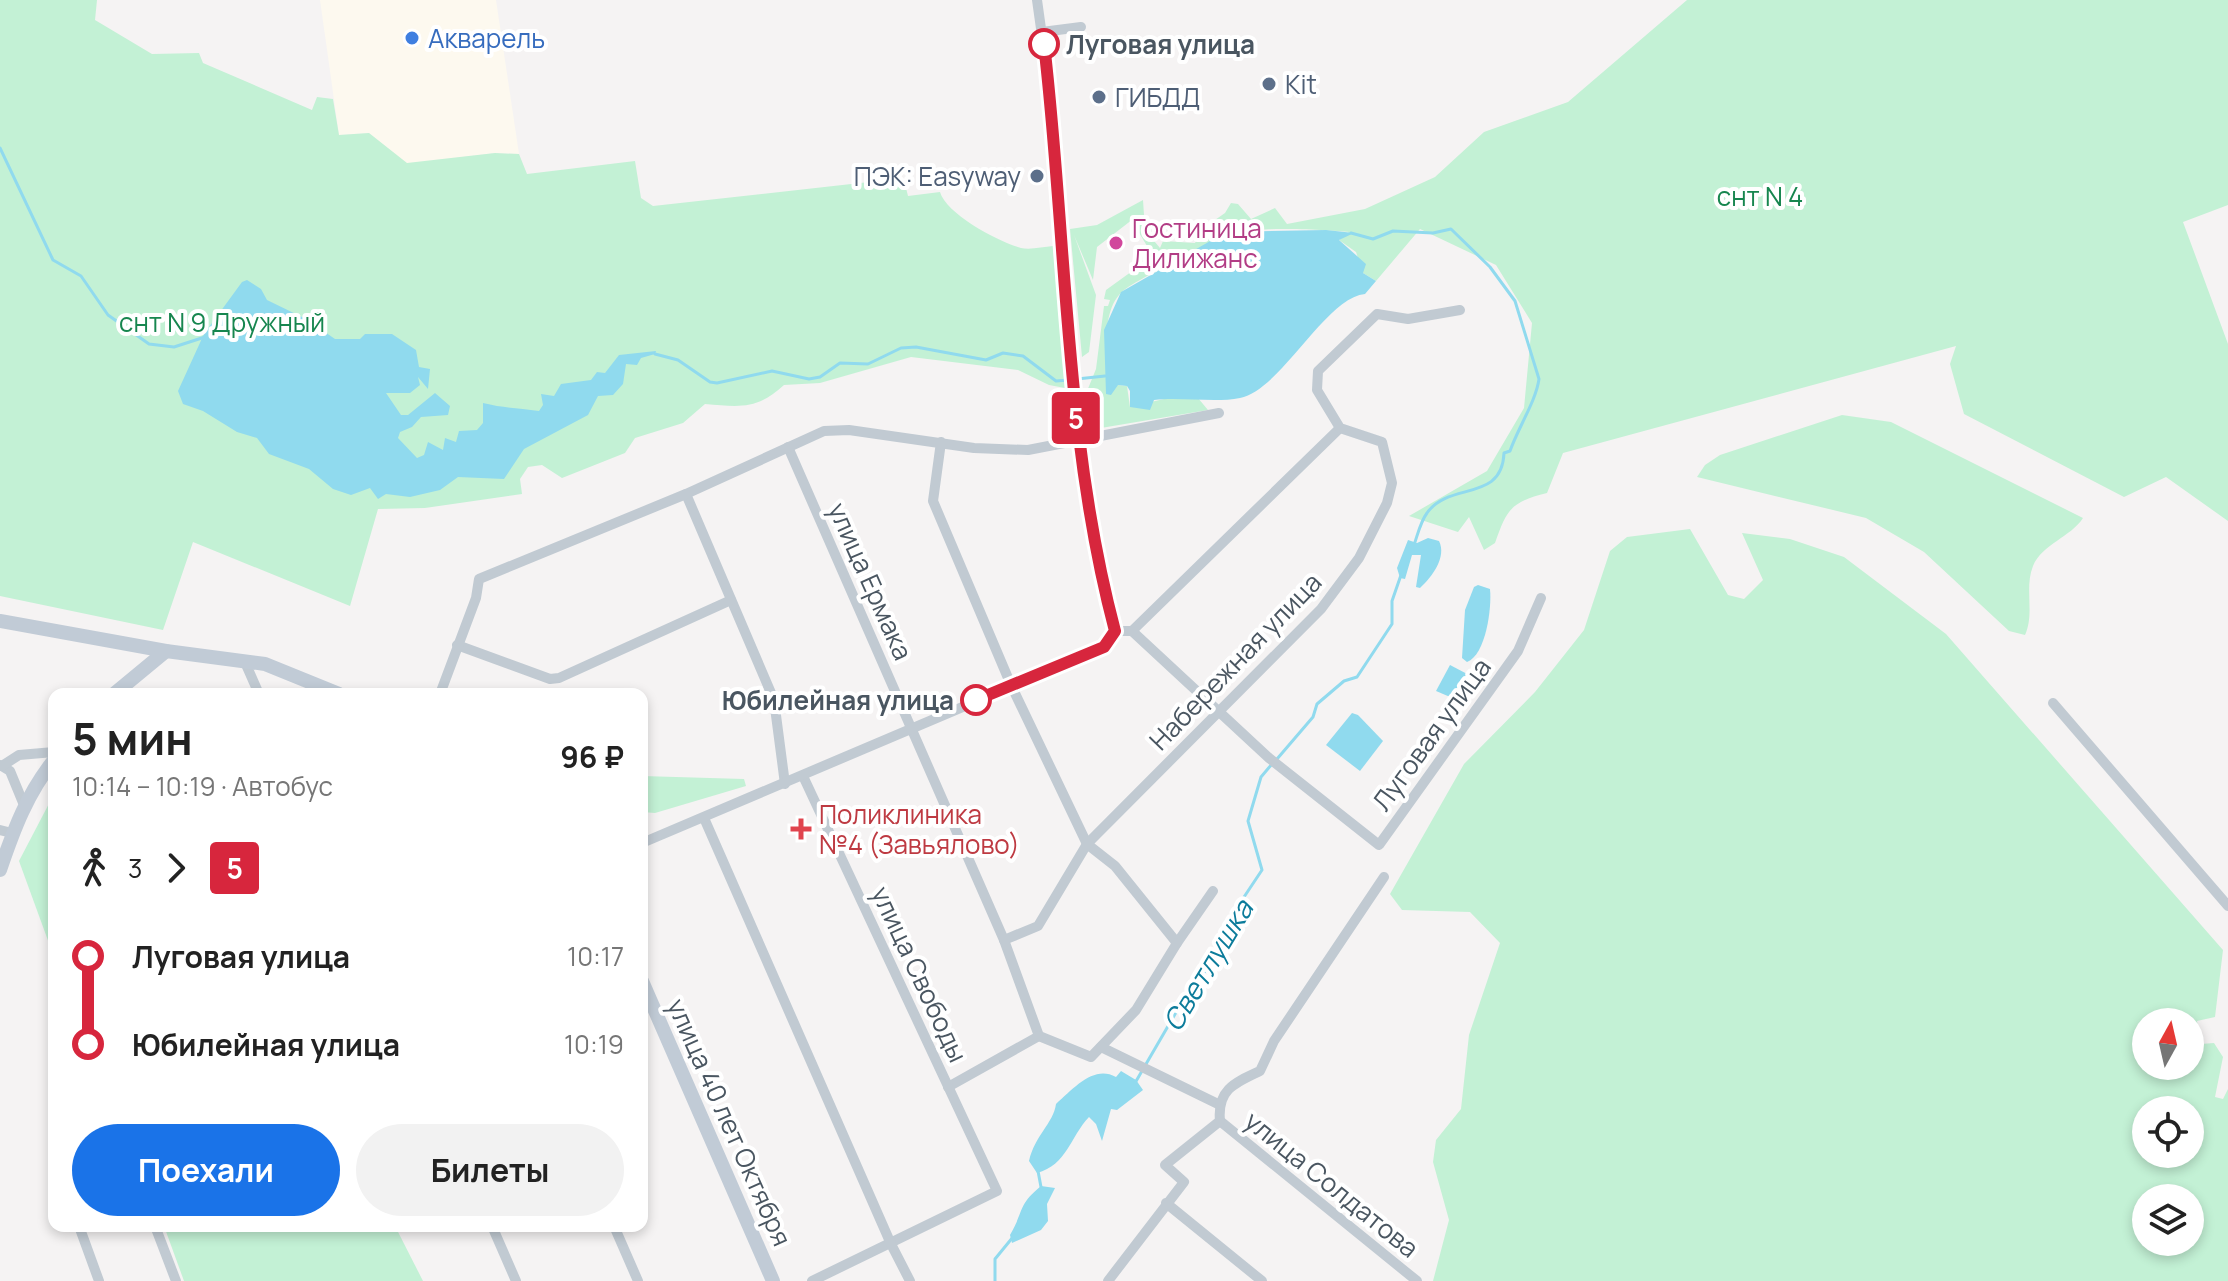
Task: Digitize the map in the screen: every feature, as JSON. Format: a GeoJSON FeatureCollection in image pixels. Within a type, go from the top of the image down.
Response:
{"type":"FeatureCollection","features":[{"type":"Feature","properties":{"kind":"main road"},"geometry":{"type":"LineString","coordinates":[[0,621],[166,651],[265,664],[324,688]]}},
{"type":"Feature","properties":{"kind":"main road"},"geometry":{"type":"LineString","coordinates":[[121,688],[166,651]]}},
{"type":"Feature","properties":{"kind":"main road"},"geometry":{"type":"LineString","coordinates":[[0,870],[6,832],[48,769]]}},
{"type":"Feature","properties":{"kind":"main road","name":"улица 40 лет Октября"},"geometry":{"type":"LineString","coordinates":[[648,995],[773,1281]]}},
{"type":"Feature","properties":{"kind":"street"},"geometry":{"type":"LineString","coordinates":[[648,841],[1104,647],[1115,631],[1094,542],[1073,393],[1054,132],[1037,0]]}},
{"type":"Feature","properties":{"kind":"street"},"geometry":{"type":"LineString","coordinates":[[1042,32],[1081,27]]}},
{"type":"Feature","properties":{"kind":"street"},"geometry":{"type":"LineString","coordinates":[[1115,631],[1132,631],[1340,428],[1317,390],[1318,371],[1377,314],[1408,319],[1460,310]]}},
{"type":"Feature","properties":{"kind":"street"},"geometry":{"type":"LineString","coordinates":[[442,688],[479,579],[686,494],[824,431],[849,430],[974,448],[1028,450],[1219,413]]}},
{"type":"Feature","properties":{"kind":"street","name":"Набережная улица"},"geometry":{"type":"LineString","coordinates":[[1004,940],[1023,934],[1045,918],[1087,844],[1321,609],[1359,558],[1387,503],[1392,483],[1382,442],[1340,428]]}},
{"type":"Feature","properties":{"kind":"street"},"geometry":{"type":"LineString","coordinates":[[941,442],[933,501],[1011,685],[1087,844],[1115,866],[1177,943]]}},
{"type":"Feature","properties":{"kind":"street","name":"улица Ермака"},"geometry":{"type":"LineString","coordinates":[[788,447],[1004,940],[1039,1036]]}},
{"type":"Feature","properties":{"kind":"street"},"geometry":{"type":"LineString","coordinates":[[686,494],[774,700],[785,784]]}},
{"type":"Feature","properties":{"kind":"street","name":"Луговая улица"},"geometry":{"type":"LineString","coordinates":[[1132,631],[1217,712],[1379,845],[1518,651],[1541,598]]}},
{"type":"Feature","properties":{"kind":"street"},"geometry":{"type":"LineString","coordinates":[[457,645],[550,679],[559,678],[731,600]]}},
{"type":"Feature","properties":{"kind":"street"},"geometry":{"type":"LineString","coordinates":[[244,660],[256,688]]}},
{"type":"Feature","properties":{"kind":"street"},"geometry":{"type":"LineString","coordinates":[[2053,703],[2228,906]]}},
{"type":"Feature","properties":{"kind":"street"},"geometry":{"type":"LineString","coordinates":[[24,805],[10,771],[1,765],[19,755],[48,753]]}},
{"type":"Feature","properties":{"kind":"street","name":"улица Свободы"},"geometry":{"type":"LineString","coordinates":[[803,776],[997,1191],[891,1244]]}},
{"type":"Feature","properties":{"kind":"street"},"geometry":{"type":"LineString","coordinates":[[704,818],[910,1281]]}},
{"type":"Feature","properties":{"kind":"street"},"geometry":{"type":"LineString","coordinates":[[1108,1281],[1184,1182],[1165,1165],[1220,1121],[1218,1104],[1229,1085],[1260,1071],[1274,1041],[1384,877]]}},
{"type":"Feature","properties":{"kind":"street"},"geometry":{"type":"LineString","coordinates":[[948,1087],[1039,1036],[1091,1057],[1136,1010],[1213,891]]}},
{"type":"Feature","properties":{"kind":"street"},"geometry":{"type":"LineString","coordinates":[[1101,1047],[1218,1104]]}},
{"type":"Feature","properties":{"kind":"street","name":"улица Солдатова"},"geometry":{"type":"LineString","coordinates":[[1220,1121],[1417,1281]]}},
{"type":"Feature","properties":{"kind":"street"},"geometry":{"type":"LineString","coordinates":[[1166,1203],[1262,1281]]}},
{"type":"Feature","properties":{"kind":"street"},"geometry":{"type":"LineString","coordinates":[[81,1232],[99,1281]]}},
{"type":"Feature","properties":{"kind":"street"},"geometry":{"type":"LineString","coordinates":[[157,1232],[176,1281]]}},
{"type":"Feature","properties":{"kind":"street"},"geometry":{"type":"LineString","coordinates":[[495,1232],[516,1281]]}},
{"type":"Feature","properties":{"kind":"street"},"geometry":{"type":"LineString","coordinates":[[617,1232],[638,1281]]}},
{"type":"Feature","properties":{"kind":"street"},"geometry":{"type":"LineString","coordinates":[[812,1281],[891,1244]]}},
{"type":"Feature","properties":{"kind":"shaded area"},"geometry":{"type":"Polygon","coordinates":[[[320,0],[496,0],[519,154],[495,153],[407,164],[369,133],[339,135],[320,0]]]}},
{"type":"Feature","properties":{"kind":"green space","name":"снт N 9 Дружный"},"geometry":{"type":"Polygon","coordinates":[[[0,0],[97,0],[95,20],[152,54],[199,53],[203,63],[312,110],[317,97],[333,99],[339,135],[369,133],[407,163],[495,153],[519,154],[527,174],[635,161],[641,198],[653,206],[887,180],[904,180],[908,196],[940,192],[962,218],[1000,240],[1025,249],[1053,246],[1065,388],[1049,385],[1018,370],[911,357],[820,383],[784,385],[765,399],[748,405],[705,404],[683,423],[635,438],[625,453],[562,478],[542,465],[528,467],[520,479],[522,494],[425,508],[378,509],[350,606],[193,542],[163,630],[0,596],[0,0]]]}},
{"type":"Feature","properties":{"kind":"green space","name":"снт N 4"},"geometry":{"type":"Polygon","coordinates":[[[1687,0],[2228,0],[2228,205],[2183,222],[2228,344],[2228,521],[2166,477],[2124,497],[1964,414],[1950,364],[1956,346],[1563,453],[1547,493],[1525,500],[1512,509],[1495,543],[1484,550],[1469,517],[1458,532],[1409,516],[1487,471],[1524,408],[1532,323],[1496,265],[1420,229],[1376,281],[1363,273],[1356,252],[1339,240],[1349,232],[1271,229],[1251,231],[1224,241],[1131,285],[1116,300],[1108,319],[1106,374],[1118,385],[1127,386],[1130,407],[1168,398],[1198,398],[1208,410],[1089,430],[1085,396],[1096,369],[1104,306],[1108,306],[1110,300],[1104,299],[1106,290],[1153,256],[1135,226],[1141,220],[1137,216],[1097,247],[1093,280],[1074,235],[1096,295],[1089,352],[1082,357],[1070,229],[1097,225],[1143,200],[1145,230],[1160,248],[1163,241],[1195,243],[1202,229],[1225,213],[1231,203],[1238,204],[1251,219],[1275,208],[1287,224],[1365,209],[1435,177],[1484,132],[1568,102],[1687,0]]]}},
{"type":"Feature","properties":{"kind":"green space"},"geometry":{"type":"Polygon","coordinates":[[[1842,415],[1891,422],[2083,518],[2043,552],[2033,566],[2025,635],[2009,631],[1924,552],[1866,518],[1697,477],[1705,465],[1720,455],[1842,415]]]}},
{"type":"Feature","properties":{"kind":"green space"},"geometry":{"type":"Polygon","coordinates":[[[1690,529],[1728,595],[1744,599],[1763,580],[1742,533],[1790,539],[1844,557],[1946,634],[2223,950],[2215,1017],[2204,1019],[2204,1008],[2132,1008],[2132,1080],[2204,1080],[2204,1044],[2214,1043],[2223,1057],[2215,1097],[2223,1099],[2228,1089],[2228,1281],[1433,1281],[1449,1220],[1433,1162],[1436,1140],[1461,1109],[1469,1035],[1500,943],[1470,912],[1402,910],[1390,894],[1464,764],[1535,692],[1584,630],[1610,551],[1627,537],[1690,529]]]}},
{"type":"Feature","properties":{"kind":"green space"},"geometry":{"type":"Polygon","coordinates":[[[648,776],[744,779],[746,786],[648,812],[648,776]]]}},
{"type":"Feature","properties":{"kind":"green space"},"geometry":{"type":"Polygon","coordinates":[[[48,805],[48,941],[19,861],[48,805]]]}},
{"type":"Feature","properties":{"kind":"green space"},"geometry":{"type":"Polygon","coordinates":[[[166,1232],[398,1232],[423,1281],[184,1281],[166,1232]]]}},
{"type":"Feature","properties":{"kind":"water"},"geometry":{"type":"Polygon","coordinates":[[[1326,230],[1354,233],[1339,240],[1366,264],[1363,273],[1376,281],[1365,294],[1350,299],[1335,310],[1256,391],[1231,399],[1154,400],[1150,410],[1130,407],[1127,386],[1118,385],[1111,395],[1106,394],[1104,330],[1121,292],[1226,232],[1326,230]]]}},
{"type":"Feature","properties":{"kind":"water"},"geometry":{"type":"Polygon","coordinates":[[[247,280],[261,289],[267,300],[306,319],[335,339],[392,334],[416,350],[419,367],[430,369],[428,389],[418,377],[420,385],[410,393],[386,393],[401,415],[408,415],[435,393],[450,406],[448,415],[421,417],[412,427],[400,432],[398,438],[417,458],[424,455],[428,442],[443,450],[445,438],[456,442],[459,431],[477,430],[483,423],[483,403],[539,411],[543,405],[541,394],[554,396],[561,384],[591,380],[597,372],[605,373],[619,355],[656,351],[641,358],[637,365],[626,364],[623,384],[613,395],[598,396],[588,415],[524,449],[504,479],[458,477],[440,490],[410,497],[386,494],[378,499],[370,488],[351,495],[333,489],[309,469],[269,454],[257,438],[237,432],[203,411],[183,404],[178,391],[204,334],[242,282],[247,280]]]}},
{"type":"Feature","properties":{"kind":"water"},"geometry":{"type":"Polygon","coordinates":[[[1428,538],[1439,541],[1441,554],[1433,573],[1420,588],[1416,587],[1421,555],[1412,555],[1405,579],[1400,578],[1397,568],[1408,540],[1417,543],[1428,538]]]}},
{"type":"Feature","properties":{"kind":"water"},"geometry":{"type":"Polygon","coordinates":[[[1478,585],[1490,589],[1489,618],[1479,650],[1467,662],[1462,658],[1465,610],[1474,587],[1478,585]]]}},
{"type":"Feature","properties":{"kind":"water"},"geometry":{"type":"Polygon","coordinates":[[[1450,665],[1471,676],[1462,702],[1436,691],[1450,665]]]}},
{"type":"Feature","properties":{"kind":"water"},"geometry":{"type":"Polygon","coordinates":[[[1352,713],[1358,715],[1383,741],[1360,771],[1326,745],[1352,713]]]}},
{"type":"Feature","properties":{"kind":"water"},"geometry":{"type":"Polygon","coordinates":[[[1121,1071],[1136,1080],[1143,1090],[1117,1110],[1111,1109],[1102,1141],[1096,1124],[1089,1117],[1062,1157],[1037,1173],[1029,1161],[1056,1104],[1092,1076],[1108,1074],[1116,1077],[1121,1071]]]}},
{"type":"Feature","properties":{"kind":"water"},"geometry":{"type":"Polygon","coordinates":[[[1041,1186],[1055,1188],[1047,1204],[1048,1221],[1041,1230],[1012,1243],[1010,1235],[1022,1208],[1041,1186]]]}},
{"type":"Feature","properties":{"kind":"waterway","name":"Светлушка"},"geometry":{"type":"LineString","coordinates":[[0,148],[53,260],[81,276],[108,315],[149,344],[174,347],[208,336]]}},
{"type":"Feature","properties":{"kind":"waterway","name":"Светлушка"},"geometry":{"type":"LineString","coordinates":[[1351,233],[1373,239],[1393,231],[1433,233],[1451,229],[1490,267],[1515,301],[1539,379],[1531,405],[1510,451],[1504,453],[1501,469],[1494,479],[1485,486],[1437,503],[1425,516],[1415,542]]}},
{"type":"Feature","properties":{"kind":"waterway","name":"Светлушка"},"geometry":{"type":"LineString","coordinates":[[655,354],[678,360],[710,382],[717,383],[772,371],[809,379],[820,377],[840,363],[868,364],[901,348],[916,347],[986,360],[1003,353],[1023,356],[1056,381],[1069,380]]}},
{"type":"Feature","properties":{"kind":"waterway","name":"Светлушка"},"geometry":{"type":"LineString","coordinates":[[1077,379],[1105,376]]}},
{"type":"Feature","properties":{"kind":"waterway","name":"Светлушка"},"geometry":{"type":"LineString","coordinates":[[1277,759],[1313,717],[1317,704],[1344,681],[1357,677],[1392,624],[1392,601],[1401,575]]}},
{"type":"Feature","properties":{"kind":"waterway","name":"Светлушка"},"geometry":{"type":"LineString","coordinates":[[1135,1083],[1189,990],[1215,960],[1244,897],[1262,870],[1248,821],[1261,777],[1272,764]]}},
{"type":"Feature","properties":{"kind":"waterway","name":"Светлушка"},"geometry":{"type":"LineString","coordinates":[[1038,1171],[1041,1187]]}},
{"type":"Feature","properties":{"kind":"waterway","name":"Светлушка"},"geometry":{"type":"LineString","coordinates":[[995,1281],[995,1259],[1013,1237]]}},
{"type":"Feature","properties":{"kind":"bus line","name":"5"},"geometry":{"type":"LineString","coordinates":[[976,700],[1104,647],[1112,640],[1115,631],[1094,542],[1073,393],[1054,132],[1044,44]]}},
{"type":"Feature","properties":{"kind":"place","name":"Акварель"},"geometry":{"type":"Point","coordinates":[412,38]}},
{"type":"Feature","properties":{"kind":"place","name":"Луговая улица"},"geometry":{"type":"Point","coordinates":[1044,44]}},
{"type":"Feature","properties":{"kind":"place","name":"Kit"},"geometry":{"type":"Point","coordinates":[1269,84]}},
{"type":"Feature","properties":{"kind":"place","name":"ГИБДД"},"geometry":{"type":"Point","coordinates":[1099,97]}},
{"type":"Feature","properties":{"kind":"place","name":"ПЭК: Easyway"},"geometry":{"type":"Point","coordinates":[1037,176]}},
{"type":"Feature","properties":{"kind":"place","name":"Гостиница Дилижанс"},"geometry":{"type":"Point","coordinates":[1116,243]}},
{"type":"Feature","properties":{"kind":"place","name":"Юбилейная улица"},"geometry":{"type":"Point","coordinates":[976,700]}},
{"type":"Feature","properties":{"kind":"place","name":"Поликлиника №4 (Завьялово)"},"geometry":{"type":"Point","coordinates":[801,829]}}]}
